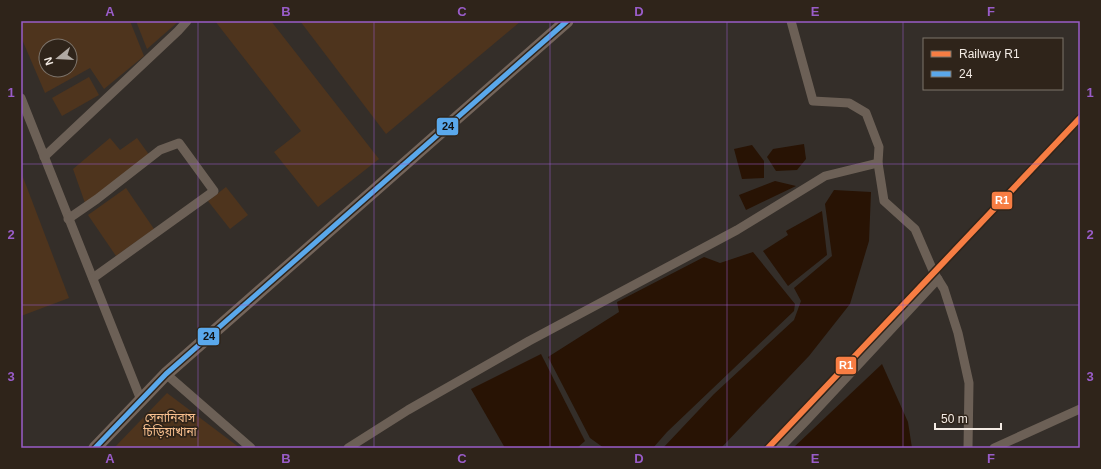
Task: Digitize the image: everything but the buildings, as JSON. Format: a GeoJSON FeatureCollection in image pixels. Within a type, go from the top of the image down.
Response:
{"type":"FeatureCollection","features":[{"type":"Feature","properties":{"kind":"highway"},"geometry":{"type":"LineString","coordinates":[[94,448],[166,374],[561,23]]}},
{"type":"Feature","properties":{"kind":"street"},"geometry":{"type":"LineString","coordinates":[[44,157],[178,32],[187,21]]}},
{"type":"Feature","properties":{"kind":"street"},"geometry":{"type":"LineString","coordinates":[[791,21],[813,101],[849,103],[866,113],[879,147],[878,163],[884,201],[915,229],[944,289],[958,333],[969,383],[968,448]]}},
{"type":"Feature","properties":{"kind":"street"},"geometry":{"type":"LineString","coordinates":[[21,98],[141,400]]}},
{"type":"Feature","properties":{"kind":"street"},"geometry":{"type":"LineString","coordinates":[[68,219],[97,199],[160,150],[179,142],[214,191],[92,278]]}},
{"type":"Feature","properties":{"kind":"street"},"geometry":{"type":"LineString","coordinates":[[348,448],[408,410],[529,341],[737,230],[825,176],[878,163]]}},
{"type":"Feature","properties":{"kind":"street"},"geometry":{"type":"LineString","coordinates":[[780,448],[938,279]]}},
{"type":"Feature","properties":{"kind":"street"},"geometry":{"type":"LineString","coordinates":[[166,374],[251,448]]}},
{"type":"Feature","properties":{"kind":"street"},"geometry":{"type":"LineString","coordinates":[[994,448],[1080,409]]}},
{"type":"Feature","properties":{"kind":"green space"},"geometry":{"type":"Polygon","coordinates":[[[21,21],[130,21],[144,56],[104,89],[90,68],[78,75],[78,38],[38,38],[38,77],[21,37],[21,21]]]}},
{"type":"Feature","properties":{"kind":"green space"},"geometry":{"type":"Polygon","coordinates":[[[136,21],[179,21],[147,49],[136,21]]]}},
{"type":"Feature","properties":{"kind":"green space"},"geometry":{"type":"Polygon","coordinates":[[[215,21],[271,21],[379,159],[318,207],[274,152],[301,131],[215,21]]]}},
{"type":"Feature","properties":{"kind":"green space"},"geometry":{"type":"Polygon","coordinates":[[[300,21],[521,21],[386,134],[300,21]]]}},
{"type":"Feature","properties":{"kind":"green space"},"geometry":{"type":"Polygon","coordinates":[[[89,77],[99,95],[62,116],[52,98],[89,77]]]}},
{"type":"Feature","properties":{"kind":"green space"},"geometry":{"type":"Polygon","coordinates":[[[39,78],[72,78],[45,93],[39,78]]]}},
{"type":"Feature","properties":{"kind":"green space"},"geometry":{"type":"Polygon","coordinates":[[[110,138],[120,150],[137,138],[150,156],[85,203],[73,169],[110,138]]]}},
{"type":"Feature","properties":{"kind":"green space"},"geometry":{"type":"Polygon","coordinates":[[[21,172],[69,298],[21,316],[21,172]]]}},
{"type":"Feature","properties":{"kind":"green space"},"geometry":{"type":"Polygon","coordinates":[[[226,187],[248,215],[230,229],[208,201],[226,187]]]}},
{"type":"Feature","properties":{"kind":"green space"},"geometry":{"type":"Polygon","coordinates":[[[126,188],[154,229],[116,256],[88,215],[126,188]]]}},
{"type":"Feature","properties":{"kind":"green space","name":"সেনানিবাস চিড়িয়াখানা"},"geometry":{"type":"Polygon","coordinates":[[[167,393],[240,448],[114,448],[167,393]]]}},
{"type":"Feature","properties":{"kind":"shaded area"},"geometry":{"type":"Polygon","coordinates":[[[804,144],[806,159],[797,170],[776,171],[767,157],[773,149],[804,144]]]}},
{"type":"Feature","properties":{"kind":"shaded area"},"geometry":{"type":"Polygon","coordinates":[[[752,145],[764,161],[764,178],[742,179],[734,149],[752,145]]]}},
{"type":"Feature","properties":{"kind":"shaded area"},"geometry":{"type":"Polygon","coordinates":[[[775,181],[796,186],[746,210],[739,195],[775,181]]]}},
{"type":"Feature","properties":{"kind":"shaded area"},"geometry":{"type":"Polygon","coordinates":[[[834,190],[871,192],[869,241],[850,304],[809,356],[721,448],[663,448],[714,394],[794,320],[801,301],[794,288],[832,256],[825,204],[834,190]]]}},
{"type":"Feature","properties":{"kind":"shaded area"},"geometry":{"type":"Polygon","coordinates":[[[822,211],[827,255],[788,286],[763,251],[788,235],[786,231],[822,211]]]}},
{"type":"Feature","properties":{"kind":"shaded area"},"geometry":{"type":"Polygon","coordinates":[[[753,252],[795,304],[794,311],[667,432],[653,448],[604,448],[590,438],[548,357],[619,312],[617,302],[704,257],[720,263],[753,252]]]}},
{"type":"Feature","properties":{"kind":"shaded area"},"geometry":{"type":"Polygon","coordinates":[[[541,354],[585,441],[577,448],[505,448],[471,389],[541,354]]]}},
{"type":"Feature","properties":{"kind":"shaded area"},"geometry":{"type":"Polygon","coordinates":[[[882,364],[908,422],[912,448],[793,448],[882,364]]]}},
{"type":"Feature","properties":{"kind":"rail line","name":"R1"},"geometry":{"type":"LineString","coordinates":[[768,448],[1080,118]]}},
{"type":"Feature","properties":{"kind":"transit line","name":"24"},"geometry":{"type":"LineString","coordinates":[[95,448],[166,374],[567,21]]}}]}
